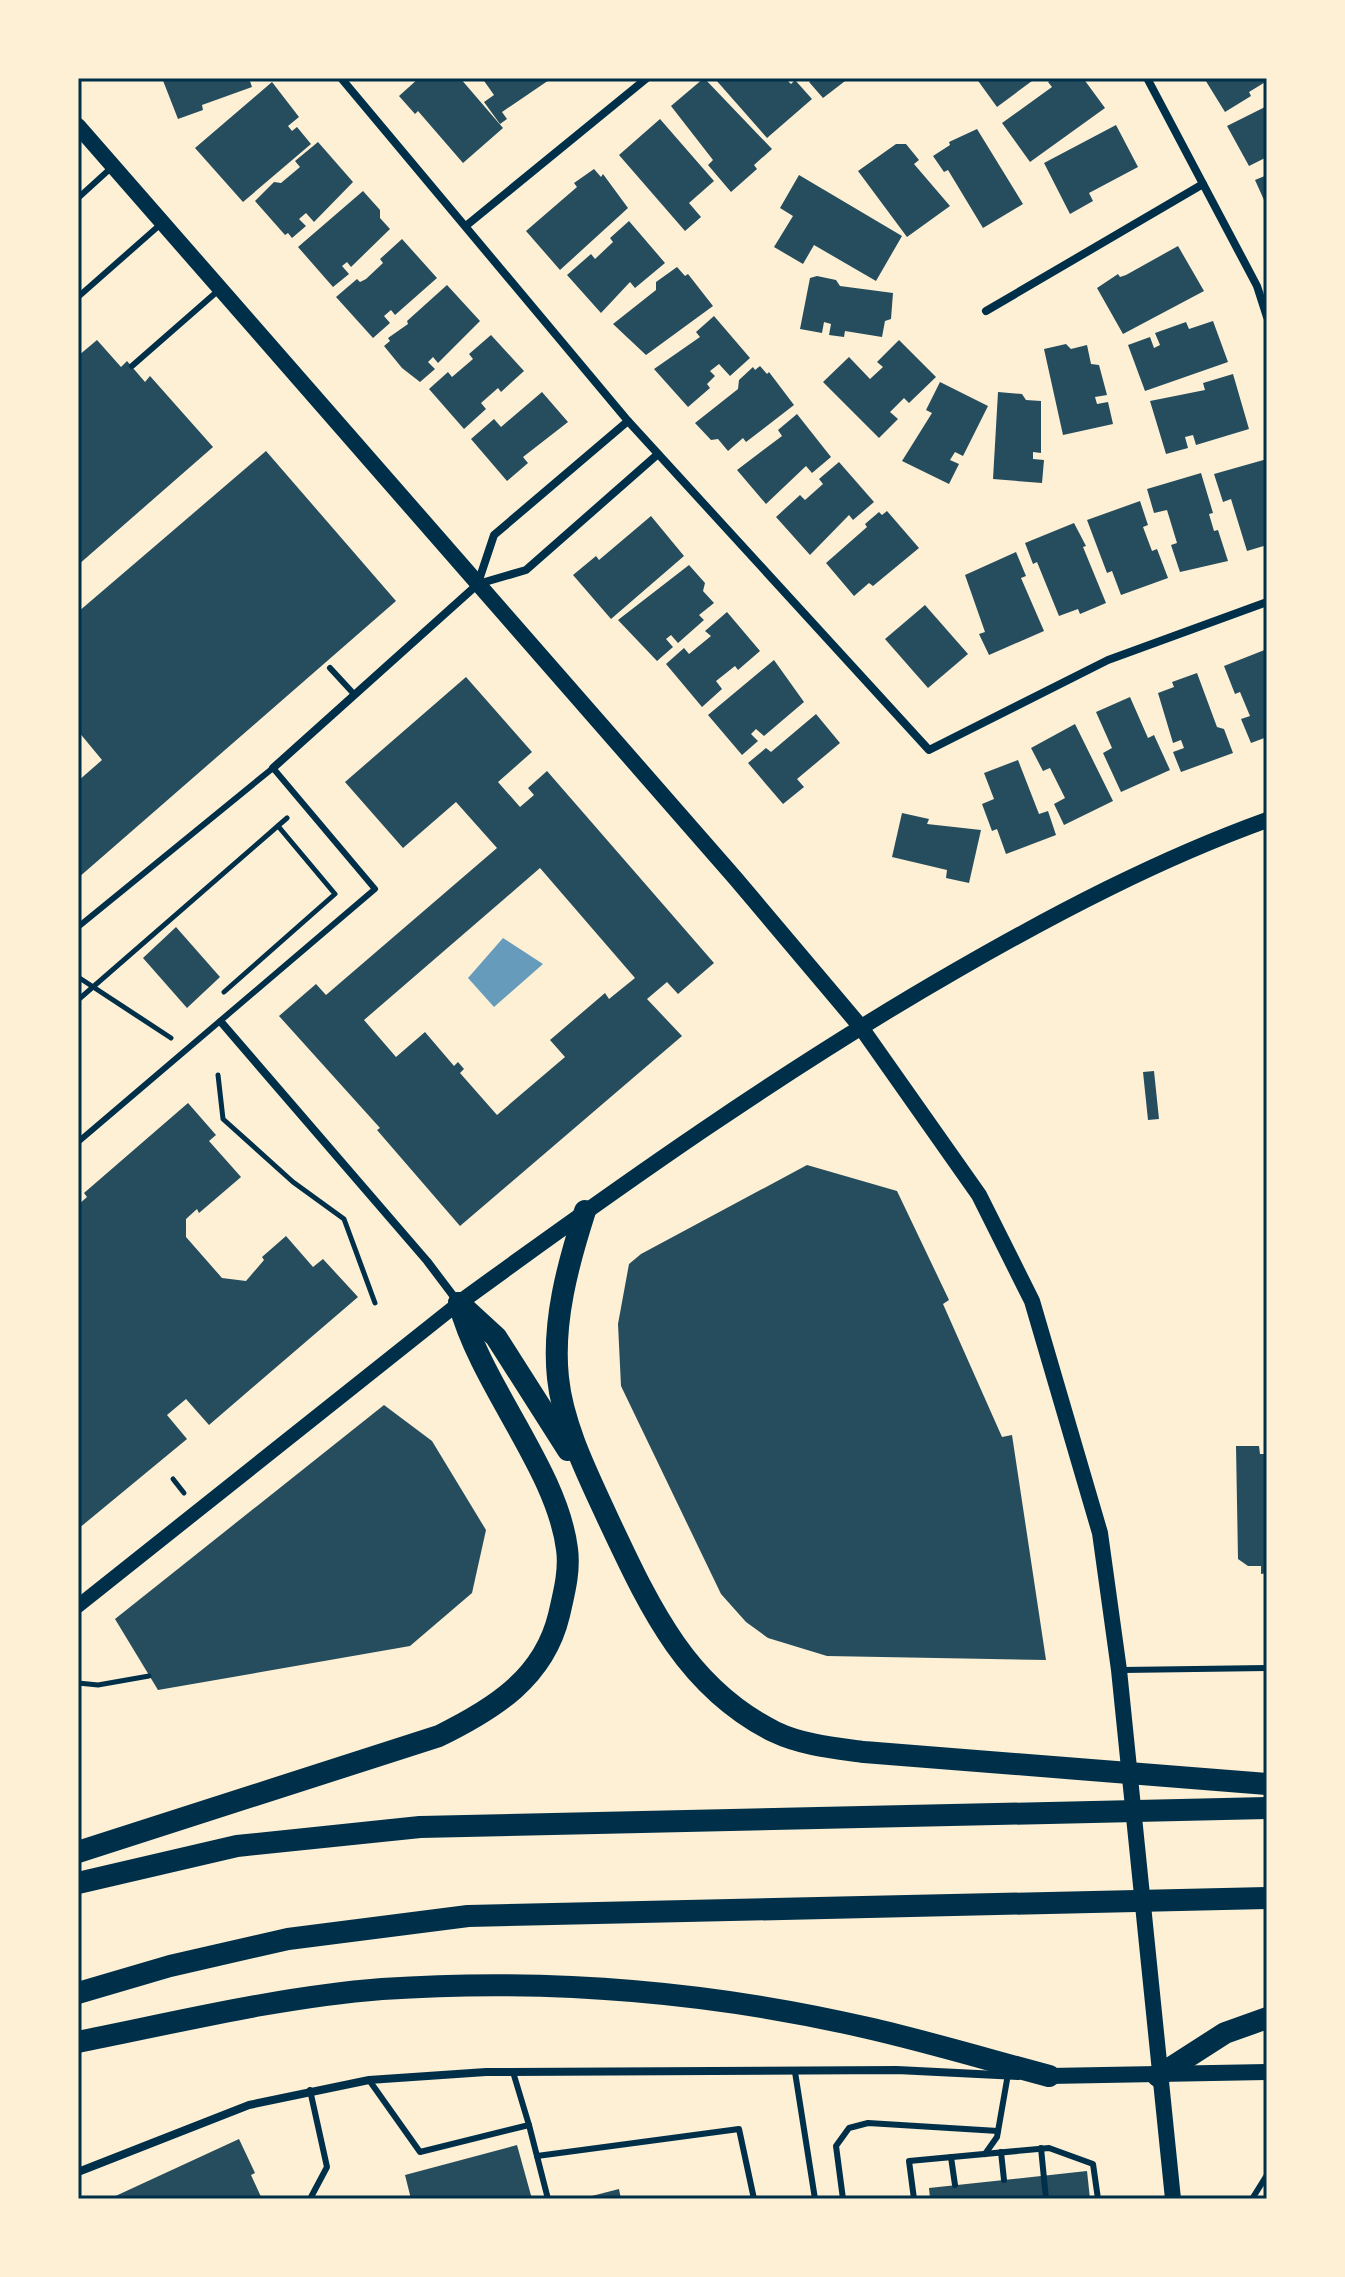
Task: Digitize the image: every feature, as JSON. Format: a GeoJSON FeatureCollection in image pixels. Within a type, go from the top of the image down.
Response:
{"type":"FeatureCollection","features":[{"type":"Feature","properties":{"kind":"highway"},"geometry":{"type":"LineString","coordinates":[[585,1211],[570,1258],[557,1339],[558,1379],[566,1418],[600,1502],[651,1610],[679,1653],[706,1684],[740,1710],[777,1732],[815,1744],[864,1752],[1267,1784]]}},
{"type":"Feature","properties":{"kind":"highway"},"geometry":{"type":"LineString","coordinates":[[459,1303],[496,1337],[600,1502]]}},
{"type":"Feature","properties":{"kind":"highway"},"geometry":{"type":"LineString","coordinates":[[78,1852],[439,1736],[479,1716],[514,1692],[541,1660],[556,1628],[567,1584],[567,1548],[557,1513],[476,1353],[459,1303]]}},
{"type":"Feature","properties":{"kind":"highway"},"geometry":{"type":"LineString","coordinates":[[78,1883],[237,1846],[361,1831],[528,1823],[1267,1808]]}},
{"type":"Feature","properties":{"kind":"highway"},"geometry":{"type":"LineString","coordinates":[[78,1993],[170,1966],[288,1939],[468,1916],[1267,1898]]}},
{"type":"Feature","properties":{"kind":"highway"},"geometry":{"type":"LineString","coordinates":[[78,2042],[351,1993],[519,1984],[586,1986],[734,2002],[867,2028],[1008,2071],[1049,2076]]}},
{"type":"Feature","properties":{"kind":"highway"},"geometry":{"type":"LineString","coordinates":[[1158,2076],[1216,2038],[1267,2018]]}},
{"type":"Feature","properties":{"kind":"main road"},"geometry":{"type":"LineString","coordinates":[[78,126],[860,1026],[979,1195],[1032,1301],[1100,1533],[1119,1670],[1158,2076],[1173,2199]]}},
{"type":"Feature","properties":{"kind":"main road"},"geometry":{"type":"LineString","coordinates":[[459,1303],[684,1141],[860,1026],[1045,920],[1178,856],[1267,820]]}},
{"type":"Feature","properties":{"kind":"main road"},"geometry":{"type":"LineString","coordinates":[[1049,2076],[1267,2072]]}},
{"type":"Feature","properties":{"kind":"street"},"geometry":{"type":"LineString","coordinates":[[341,78],[628,421],[929,750],[1108,660],[1267,602]]}},
{"type":"Feature","properties":{"kind":"street"},"geometry":{"type":"LineString","coordinates":[[467,225],[647,78]]}},
{"type":"Feature","properties":{"kind":"street"},"geometry":{"type":"LineString","coordinates":[[1147,78],[1257,286],[1267,317]]}},
{"type":"Feature","properties":{"kind":"street"},"geometry":{"type":"LineString","coordinates":[[986,311],[1203,184]]}},
{"type":"Feature","properties":{"kind":"street"},"geometry":{"type":"LineString","coordinates":[[478,584],[494,535],[628,421]]}},
{"type":"Feature","properties":{"kind":"street"},"geometry":{"type":"LineString","coordinates":[[273,768],[478,584],[526,570],[658,454]]}},
{"type":"Feature","properties":{"kind":"street"},"geometry":{"type":"LineString","coordinates":[[78,1606],[459,1303],[427,1261],[221,1022]]}},
{"type":"Feature","properties":{"kind":"street"},"geometry":{"type":"LineString","coordinates":[[78,2172],[249,2105],[369,2080],[513,2072],[1008,2071]]}},
{"type":"Feature","properties":{"kind":"lane"},"geometry":{"type":"LineString","coordinates":[[78,198],[113,166]]}},
{"type":"Feature","properties":{"kind":"lane"},"geometry":{"type":"LineString","coordinates":[[78,297],[162,223]]}},
{"type":"Feature","properties":{"kind":"lane"},"geometry":{"type":"LineString","coordinates":[[132,366],[220,289]]}},
{"type":"Feature","properties":{"kind":"lane"},"geometry":{"type":"LineString","coordinates":[[330,668],[353,693]]}},
{"type":"Feature","properties":{"kind":"lane"},"geometry":{"type":"LineString","coordinates":[[78,927],[273,768],[375,889],[78,1142]]}},
{"type":"Feature","properties":{"kind":"lane"},"geometry":{"type":"LineString","coordinates":[[1119,1670],[1267,1668]]}},
{"type":"Feature","properties":{"kind":"lane"},"geometry":{"type":"LineString","coordinates":[[985,2154],[998,2131],[1008,2071]]}},
{"type":"Feature","properties":{"kind":"lane"},"geometry":{"type":"LineString","coordinates":[[513,2072],[548,2199]]}},
{"type":"Feature","properties":{"kind":"lane"},"geometry":{"type":"LineString","coordinates":[[795,2072],[815,2199]]}},
{"type":"Feature","properties":{"kind":"lane"},"geometry":{"type":"LineString","coordinates":[[369,2080],[420,2152],[529,2125]]}},
{"type":"Feature","properties":{"kind":"lane"},"geometry":{"type":"LineString","coordinates":[[310,2090],[327,2167],[310,2199]]}},
{"type":"Feature","properties":{"kind":"lane"},"geometry":{"type":"LineString","coordinates":[[843,2199],[836,2146],[849,2128],[868,2123],[998,2131]]}},
{"type":"Feature","properties":{"kind":"lane"},"geometry":{"type":"LineString","coordinates":[[537,2156],[739,2129],[754,2199]]}},
{"type":"Feature","properties":{"kind":"lane"},"geometry":{"type":"LineString","coordinates":[[1041,2148],[1046,2199]]}},
{"type":"Feature","properties":{"kind":"lane"},"geometry":{"type":"LineString","coordinates":[[914,2199],[909,2161],[1049,2148],[1093,2164],[1098,2199]]}},
{"type":"Feature","properties":{"kind":"lane"},"geometry":{"type":"LineString","coordinates":[[1001,2152],[1004,2180]]}},
{"type":"Feature","properties":{"kind":"lane"},"geometry":{"type":"LineString","coordinates":[[951,2157],[955,2185]]}},
{"type":"Feature","properties":{"kind":"lane"},"geometry":{"type":"LineString","coordinates":[[1252,2199],[1267,2175]]}},
{"type":"Feature","properties":{"kind":"lane"},"geometry":{"type":"LineString","coordinates":[[314,2191],[317,2199]]}},
{"type":"Feature","properties":{"kind":"path"},"geometry":{"type":"LineString","coordinates":[[78,1000],[287,818]]}},
{"type":"Feature","properties":{"kind":"path"},"geometry":{"type":"LineString","coordinates":[[218,997],[335,894],[278,826]]}},
{"type":"Feature","properties":{"kind":"path"},"geometry":{"type":"LineString","coordinates":[[78,977],[171,1038]]}},
{"type":"Feature","properties":{"kind":"path"},"geometry":{"type":"LineString","coordinates":[[160,1048],[183,1028]]}},
{"type":"Feature","properties":{"kind":"path"},"geometry":{"type":"LineString","coordinates":[[218,1075],[223,1119],[293,1182],[344,1219],[351,1245],[375,1303]]}},
{"type":"Feature","properties":{"kind":"path"},"geometry":{"type":"LineString","coordinates":[[173,1479],[184,1493]]}},
{"type":"Feature","properties":{"kind":"path"},"geometry":{"type":"LineString","coordinates":[[78,1683],[98,1685],[149,1676]]}},
{"type":"Feature","properties":{"kind":"water"},"geometry":{"type":"Polygon","coordinates":[[[503,938],[543,964],[494,1007],[468,978],[503,938]]]}},
{"type":"Feature","properties":{"kind":"building"},"geometry":{"type":"Polygon","coordinates":[[[162,78],[249,78],[252,87],[202,105],[203,110],[178,119],[162,78]]]}},
{"type":"Feature","properties":{"kind":"building"},"geometry":{"type":"Polygon","coordinates":[[[419,78],[460,78],[503,128],[463,163],[418,111],[415,114],[399,96],[419,78]]]}},
{"type":"Feature","properties":{"kind":"building"},"geometry":{"type":"Polygon","coordinates":[[[482,78],[552,78],[502,112],[507,119],[500,124],[484,102],[494,95],[482,78]]]}},
{"type":"Feature","properties":{"kind":"building"},"geometry":{"type":"Polygon","coordinates":[[[704,78],[772,149],[754,165],[757,169],[731,192],[708,165],[713,160],[671,106],[704,78]]]}},
{"type":"Feature","properties":{"kind":"building"},"geometry":{"type":"Polygon","coordinates":[[[785,78],[791,84],[795,80],[812,99],[767,138],[716,80],[785,78]]]}},
{"type":"Feature","properties":{"kind":"building"},"geometry":{"type":"Polygon","coordinates":[[[814,78],[849,78],[823,98],[809,82],[814,78]]]}},
{"type":"Feature","properties":{"kind":"building"},"geometry":{"type":"Polygon","coordinates":[[[976,78],[1036,78],[997,107],[976,78]]]}},
{"type":"Feature","properties":{"kind":"building"},"geometry":{"type":"Polygon","coordinates":[[[1054,78],[1083,78],[1105,108],[1030,162],[1002,123],[1052,87],[1048,82],[1054,78]]]}},
{"type":"Feature","properties":{"kind":"building"},"geometry":{"type":"Polygon","coordinates":[[[1204,78],[1267,78],[1267,81],[1249,92],[1251,96],[1225,112],[1204,78]]]}},
{"type":"Feature","properties":{"kind":"building"},"geometry":{"type":"Polygon","coordinates":[[[272,82],[299,117],[288,126],[292,131],[297,127],[311,144],[243,202],[195,148],[272,82]]]}},
{"type":"Feature","properties":{"kind":"building"},"geometry":{"type":"Polygon","coordinates":[[[1267,106],[1267,157],[1249,166],[1227,126],[1267,106]]]}},
{"type":"Feature","properties":{"kind":"building"},"geometry":{"type":"Polygon","coordinates":[[[660,119],[714,181],[689,203],[701,217],[685,231],[619,155],[660,119]]]}},
{"type":"Feature","properties":{"kind":"building"},"geometry":{"type":"Polygon","coordinates":[[[1116,125],[1138,167],[1089,193],[1093,201],[1070,214],[1044,163],[1116,125]]]}},
{"type":"Feature","properties":{"kind":"building"},"geometry":{"type":"Polygon","coordinates":[[[977,129],[1023,204],[983,228],[948,170],[944,172],[933,156],[950,145],[949,142],[977,129]]]}},
{"type":"Feature","properties":{"kind":"building"},"geometry":{"type":"Polygon","coordinates":[[[318,142],[353,182],[314,222],[306,213],[299,219],[306,226],[292,238],[288,233],[285,235],[255,201],[274,182],[281,183],[300,167],[295,161],[318,142]]]}},
{"type":"Feature","properties":{"kind":"building"},"geometry":{"type":"Polygon","coordinates":[[[896,144],[906,144],[919,160],[914,164],[950,206],[907,237],[858,171],[896,144]]]}},
{"type":"Feature","properties":{"kind":"building"},"geometry":{"type":"Polygon","coordinates":[[[594,169],[601,177],[603,174],[628,208],[560,270],[526,231],[577,187],[574,183],[594,169]]]}},
{"type":"Feature","properties":{"kind":"building"},"geometry":{"type":"Polygon","coordinates":[[[799,175],[902,236],[876,281],[814,245],[803,264],[774,247],[793,216],[780,208],[799,175]]]}},
{"type":"Feature","properties":{"kind":"building"},"geometry":{"type":"Polygon","coordinates":[[[1267,175],[1267,199],[1264,200],[1255,180],[1267,175]]]}},
{"type":"Feature","properties":{"kind":"building"},"geometry":{"type":"Polygon","coordinates":[[[363,191],[380,210],[380,218],[390,229],[351,267],[347,262],[342,266],[349,274],[333,287],[298,247],[363,191]]]}},
{"type":"Feature","properties":{"kind":"building"},"geometry":{"type":"Polygon","coordinates":[[[629,221],[665,263],[635,288],[630,282],[601,313],[567,275],[591,254],[595,259],[613,242],[610,238],[629,221]]]}},
{"type":"Feature","properties":{"kind":"building"},"geometry":{"type":"Polygon","coordinates":[[[402,239],[437,278],[395,315],[391,310],[384,316],[390,323],[373,338],[336,297],[357,279],[360,282],[366,279],[383,263],[380,259],[402,239]]]}},
{"type":"Feature","properties":{"kind":"building"},"geometry":{"type":"Polygon","coordinates":[[[1178,246],[1204,291],[1123,334],[1097,288],[1118,274],[1120,277],[1126,275],[1178,246]]]}},
{"type":"Feature","properties":{"kind":"building"},"geometry":{"type":"Polygon","coordinates":[[[677,267],[685,276],[688,274],[713,306],[646,355],[613,324],[656,290],[656,282],[677,267]]]}},
{"type":"Feature","properties":{"kind":"building"},"geometry":{"type":"Polygon","coordinates":[[[817,276],[836,280],[840,286],[893,293],[891,319],[885,321],[882,337],[845,331],[844,337],[829,335],[831,324],[824,322],[822,333],[800,329],[810,278],[817,276]]]}},
{"type":"Feature","properties":{"kind":"building"},"geometry":{"type":"Polygon","coordinates":[[[447,285],[480,321],[438,363],[433,357],[428,362],[435,369],[420,382],[402,368],[384,346],[390,341],[388,338],[408,324],[407,321],[447,285]]]}},
{"type":"Feature","properties":{"kind":"building"},"geometry":{"type":"Polygon","coordinates":[[[714,316],[750,358],[730,376],[719,364],[710,371],[715,376],[707,384],[710,388],[688,407],[654,369],[700,337],[696,332],[714,316]]]}},
{"type":"Feature","properties":{"kind":"building"},"geometry":{"type":"Polygon","coordinates":[[[1213,321],[1228,362],[1145,391],[1128,345],[1150,337],[1154,348],[1160,345],[1155,333],[1186,322],[1189,329],[1213,321]]]}},
{"type":"Feature","properties":{"kind":"building"},"geometry":{"type":"Polygon","coordinates":[[[491,335],[524,371],[501,392],[498,388],[481,403],[486,409],[464,429],[429,389],[448,372],[452,377],[473,359],[469,354],[491,335]]]}},
{"type":"Feature","properties":{"kind":"building"},"geometry":{"type":"Polygon","coordinates":[[[97,340],[121,367],[127,361],[145,382],[150,376],[213,447],[78,565],[78,356],[97,340]]]}},
{"type":"Feature","properties":{"kind":"building"},"geometry":{"type":"Polygon","coordinates":[[[899,340],[936,377],[909,403],[904,398],[890,412],[898,419],[879,438],[823,382],[849,357],[870,379],[883,367],[877,362],[899,340]]]}},
{"type":"Feature","properties":{"kind":"building"},"geometry":{"type":"Polygon","coordinates":[[[1066,344],[1071,349],[1087,345],[1091,364],[1099,365],[1107,395],[1095,397],[1097,404],[1108,402],[1113,424],[1063,435],[1044,349],[1066,344]]]}},
{"type":"Feature","properties":{"kind":"building"},"geometry":{"type":"Polygon","coordinates":[[[760,366],[767,374],[769,372],[794,405],[746,442],[743,438],[728,451],[718,439],[711,440],[695,423],[738,389],[739,380],[753,367],[755,370],[760,366]]]}},
{"type":"Feature","properties":{"kind":"building"},"geometry":{"type":"Polygon","coordinates":[[[1233,374],[1249,429],[1196,445],[1193,435],[1185,437],[1188,448],[1166,454],[1150,401],[1205,390],[1203,383],[1233,374]]]}},
{"type":"Feature","properties":{"kind":"building"},"geometry":{"type":"Polygon","coordinates":[[[940,382],[988,406],[963,456],[955,452],[950,460],[959,464],[949,484],[902,461],[932,413],[926,410],[940,382]]]}},
{"type":"Feature","properties":{"kind":"building"},"geometry":{"type":"Polygon","coordinates":[[[542,392],[568,422],[523,457],[528,463],[507,481],[471,439],[494,419],[501,427],[542,392]]]}},
{"type":"Feature","properties":{"kind":"building"},"geometry":{"type":"Polygon","coordinates":[[[998,392],[1022,394],[1026,400],[1041,401],[1041,453],[1033,452],[1033,459],[1044,460],[1042,483],[993,479],[998,392]]]}},
{"type":"Feature","properties":{"kind":"building"},"geometry":{"type":"Polygon","coordinates":[[[797,414],[831,457],[812,473],[806,466],[766,504],[737,470],[782,436],[778,430],[797,414]]]}},
{"type":"Feature","properties":{"kind":"building"},"geometry":{"type":"Polygon","coordinates":[[[266,451],[396,601],[78,878],[78,781],[102,760],[78,731],[78,612],[266,451]]]}},
{"type":"Feature","properties":{"kind":"building"},"geometry":{"type":"Polygon","coordinates":[[[1267,459],[1267,545],[1247,551],[1231,499],[1223,502],[1214,474],[1267,459]]]}},
{"type":"Feature","properties":{"kind":"building"},"geometry":{"type":"Polygon","coordinates":[[[839,462],[874,502],[853,520],[849,515],[810,555],[776,517],[800,495],[805,500],[823,484],[819,479],[839,462]]]}},
{"type":"Feature","properties":{"kind":"building"},"geometry":{"type":"Polygon","coordinates":[[[1201,473],[1213,513],[1209,514],[1214,531],[1218,530],[1228,561],[1180,572],[1171,545],[1177,543],[1167,510],[1154,513],[1147,489],[1201,473]]]}},
{"type":"Feature","properties":{"kind":"building"},"geometry":{"type":"Polygon","coordinates":[[[1140,501],[1148,525],[1143,527],[1152,551],[1157,549],[1168,578],[1121,595],[1112,571],[1107,573],[1087,520],[1140,501]]]}},
{"type":"Feature","properties":{"kind":"building"},"geometry":{"type":"Polygon","coordinates":[[[887,511],[919,548],[873,586],[869,583],[854,596],[826,563],[867,527],[865,524],[879,512],[882,515],[887,511]]]}},
{"type":"Feature","properties":{"kind":"building"},"geometry":{"type":"Polygon","coordinates":[[[651,516],[684,556],[611,619],[573,575],[596,556],[599,560],[651,516]]]}},
{"type":"Feature","properties":{"kind":"building"},"geometry":{"type":"Polygon","coordinates":[[[1074,523],[1086,546],[1083,547],[1106,603],[1080,614],[1078,609],[1059,616],[1037,562],[1033,564],[1025,543],[1074,523]]]}},
{"type":"Feature","properties":{"kind":"building"},"geometry":{"type":"Polygon","coordinates":[[[1016,552],[1026,576],[1021,578],[1044,631],[989,655],[979,634],[985,632],[965,575],[1016,552]]]}},
{"type":"Feature","properties":{"kind":"building"},"geometry":{"type":"Polygon","coordinates":[[[689,565],[705,583],[703,591],[714,603],[699,615],[704,620],[678,643],[671,635],[666,639],[673,647],[657,661],[618,620],[689,565]]]}},
{"type":"Feature","properties":{"kind":"building"},"geometry":{"type":"Polygon","coordinates":[[[925,605],[968,654],[928,688],[885,639],[925,605]]]}},
{"type":"Feature","properties":{"kind":"building"},"geometry":{"type":"Polygon","coordinates":[[[727,612],[760,651],[738,670],[735,666],[716,681],[722,689],[702,707],[666,664],[684,648],[689,654],[711,636],[705,631],[727,612]]]}},
{"type":"Feature","properties":{"kind":"building"},"geometry":{"type":"Polygon","coordinates":[[[1267,649],[1267,737],[1251,743],[1241,719],[1250,716],[1240,692],[1235,694],[1224,666],[1267,649]]]}},
{"type":"Feature","properties":{"kind":"building"},"geometry":{"type":"Polygon","coordinates":[[[774,660],[804,702],[764,736],[756,729],[751,734],[758,741],[742,755],[708,715],[774,660]]]}},
{"type":"Feature","properties":{"kind":"building"},"geometry":{"type":"Polygon","coordinates":[[[1197,673],[1217,727],[1224,729],[1233,753],[1181,772],[1173,752],[1184,748],[1181,740],[1173,743],[1158,693],[1174,687],[1172,682],[1197,673]]]}},
{"type":"Feature","properties":{"kind":"building"},"geometry":{"type":"Polygon","coordinates":[[[466,677],[532,752],[498,782],[520,807],[534,795],[528,788],[547,771],[714,963],[678,994],[667,982],[647,999],[682,1036],[460,1226],[377,1130],[380,1128],[279,1016],[316,984],[326,995],[497,848],[456,802],[403,848],[345,782],[466,677]],[[540,868],[364,1020],[396,1057],[425,1032],[454,1066],[458,1062],[464,1069],[460,1073],[497,1115],[565,1057],[550,1040],[605,993],[609,999],[635,978],[540,868]]]}},
{"type":"Feature","properties":{"kind":"building"},"geometry":{"type":"Polygon","coordinates":[[[1130,697],[1148,738],[1154,735],[1170,770],[1121,792],[1103,753],[1112,748],[1096,712],[1130,697]]]}},
{"type":"Feature","properties":{"kind":"building"},"geometry":{"type":"Polygon","coordinates":[[[816,714],[840,743],[797,779],[804,787],[783,804],[748,763],[766,748],[771,752],[816,714]]]}},
{"type":"Feature","properties":{"kind":"building"},"geometry":{"type":"Polygon","coordinates":[[[1075,724],[1113,801],[1064,825],[1054,804],[1065,798],[1050,768],[1043,771],[1031,748],[1075,724]]]}},
{"type":"Feature","properties":{"kind":"building"},"geometry":{"type":"Polygon","coordinates":[[[1018,760],[1039,814],[1048,811],[1056,835],[1006,854],[997,829],[992,831],[982,804],[994,799],[984,773],[1018,760]]]}},
{"type":"Feature","properties":{"kind":"building"},"geometry":{"type":"Polygon","coordinates":[[[902,813],[929,819],[927,824],[981,830],[969,883],[946,878],[947,870],[892,857],[902,813]]]}},
{"type":"Feature","properties":{"kind":"building"},"geometry":{"type":"Polygon","coordinates":[[[176,927],[220,977],[187,1008],[143,958],[176,927]]]}},
{"type":"Feature","properties":{"kind":"building"},"geometry":{"type":"Polygon","coordinates":[[[1154,1071],[1159,1119],[1148,1120],[1143,1072],[1154,1071]]]}},
{"type":"Feature","properties":{"kind":"building"},"geometry":{"type":"Polygon","coordinates":[[[188,1103],[216,1135],[209,1141],[241,1177],[199,1213],[197,1209],[186,1219],[186,1237],[222,1278],[246,1281],[264,1260],[262,1257],[286,1236],[313,1267],[323,1259],[358,1297],[209,1425],[186,1399],[167,1415],[187,1439],[78,1529],[78,1205],[87,1197],[84,1193],[188,1103]]]}},
{"type":"Feature","properties":{"kind":"building"},"geometry":{"type":"Polygon","coordinates":[[[807,1165],[897,1191],[949,1300],[943,1304],[1002,1437],[1012,1435],[1046,1660],[827,1656],[768,1638],[746,1622],[721,1594],[621,1386],[618,1324],[629,1264],[641,1254],[807,1165]]]}},
{"type":"Feature","properties":{"kind":"building"},"geometry":{"type":"Polygon","coordinates":[[[384,1405],[432,1441],[486,1530],[472,1593],[410,1646],[158,1690],[115,1619],[384,1405]]]}},
{"type":"Feature","properties":{"kind":"building"},"geometry":{"type":"Polygon","coordinates":[[[1236,1446],[1259,1446],[1260,1454],[1267,1454],[1267,1573],[1261,1574],[1261,1566],[1248,1566],[1238,1559],[1236,1446]]]}},
{"type":"Feature","properties":{"kind":"building"},"geometry":{"type":"Polygon","coordinates":[[[239,2139],[255,2173],[251,2175],[262,2199],[109,2199],[239,2139]]]}},
{"type":"Feature","properties":{"kind":"building"},"geometry":{"type":"Polygon","coordinates":[[[517,2145],[532,2199],[411,2199],[405,2175],[517,2145]]]}},
{"type":"Feature","properties":{"kind":"building"},"geometry":{"type":"Polygon","coordinates":[[[1087,2171],[1090,2199],[930,2199],[929,2188],[1087,2171]]]}},
{"type":"Feature","properties":{"kind":"building"},"geometry":{"type":"Polygon","coordinates":[[[619,2189],[621,2199],[584,2199],[584,2198],[619,2189]]]}}]}
